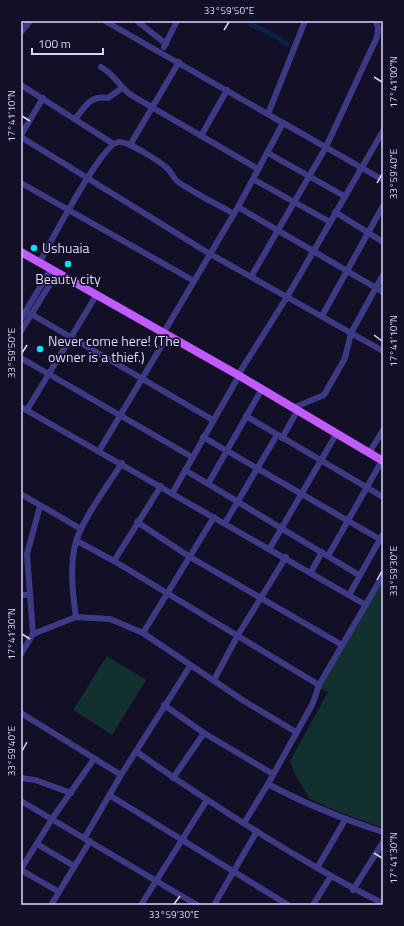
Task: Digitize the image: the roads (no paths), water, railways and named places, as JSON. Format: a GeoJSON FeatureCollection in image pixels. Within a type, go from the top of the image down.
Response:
{"type":"FeatureCollection","features":[{"type":"Feature","properties":{"kind":"main road"},"geometry":{"type":"LineString","coordinates":[[21,252],[94,299],[163,336]]}},
{"type":"Feature","properties":{"kind":"main road"},"geometry":{"type":"LineString","coordinates":[[21,257],[53,273],[237,378],[334,438],[382,464]]}},
{"type":"Feature","properties":{"kind":"main road"},"geometry":{"type":"LineString","coordinates":[[237,378],[259,394],[369,453],[382,464]]}},
{"type":"Feature","properties":{"kind":"street"},"geometry":{"type":"LineString","coordinates":[[22,27],[30,21]]}},
{"type":"Feature","properties":{"kind":"street"},"geometry":{"type":"LineString","coordinates":[[105,21],[383,180]]}},
{"type":"Feature","properties":{"kind":"street"},"geometry":{"type":"LineString","coordinates":[[137,21],[166,44]]}},
{"type":"Feature","properties":{"kind":"street"},"geometry":{"type":"LineString","coordinates":[[161,53],[176,21]]}},
{"type":"Feature","properties":{"kind":"street"},"geometry":{"type":"LineString","coordinates":[[268,114],[305,21]]}},
{"type":"Feature","properties":{"kind":"street"},"geometry":{"type":"LineString","coordinates":[[251,277],[310,177],[343,113],[377,37],[378,28],[376,21]]}},
{"type":"Feature","properties":{"kind":"street"},"geometry":{"type":"LineString","coordinates":[[130,145],[179,62]]}},
{"type":"Feature","properties":{"kind":"street"},"geometry":{"type":"LineString","coordinates":[[101,67],[115,76],[122,88],[152,108],[258,169]]}},
{"type":"Feature","properties":{"kind":"street"},"geometry":{"type":"LineString","coordinates":[[21,85],[112,143],[120,142],[130,145],[166,166],[172,173],[174,179],[234,214]]}},
{"type":"Feature","properties":{"kind":"street"},"geometry":{"type":"LineString","coordinates":[[75,119],[90,101],[96,97],[108,98],[122,88]]}},
{"type":"Feature","properties":{"kind":"street"},"geometry":{"type":"LineString","coordinates":[[201,136],[227,90]]}},
{"type":"Feature","properties":{"kind":"street"},"geometry":{"type":"LineString","coordinates":[[43,98],[21,136],[210,254],[383,351]]}},
{"type":"Feature","properties":{"kind":"street"},"geometry":{"type":"LineString","coordinates":[[100,451],[120,415],[143,379],[163,336],[238,207],[283,123]]}},
{"type":"Feature","properties":{"kind":"street"},"geometry":{"type":"LineString","coordinates":[[173,492],[237,378],[287,297],[344,196],[383,131]]}},
{"type":"Feature","properties":{"kind":"street"},"geometry":{"type":"LineString","coordinates":[[39,263],[87,178],[112,143]]}},
{"type":"Feature","properties":{"kind":"street"},"geometry":{"type":"LineString","coordinates":[[268,153],[344,196]]}},
{"type":"Feature","properties":{"kind":"street"},"geometry":{"type":"LineString","coordinates":[[253,179],[330,222]]}},
{"type":"Feature","properties":{"kind":"street"},"geometry":{"type":"LineString","coordinates":[[21,183],[194,281]]}},
{"type":"Feature","properties":{"kind":"street"},"geometry":{"type":"LineString","coordinates":[[322,316],[383,206]]}},
{"type":"Feature","properties":{"kind":"street"},"geometry":{"type":"LineString","coordinates":[[238,207],[279,230],[312,252],[347,270],[383,292]]}},
{"type":"Feature","properties":{"kind":"street"},"geometry":{"type":"LineString","coordinates":[[335,212],[383,242]]}},
{"type":"Feature","properties":{"kind":"street"},"geometry":{"type":"LineString","coordinates":[[21,331],[53,273]]}},
{"type":"Feature","properties":{"kind":"street"},"geometry":{"type":"LineString","coordinates":[[21,319],[53,273]]}},
{"type":"Feature","properties":{"kind":"street"},"geometry":{"type":"LineString","coordinates":[[225,523],[257,469],[294,412],[324,395],[345,358],[351,333],[383,275]]}},
{"type":"Feature","properties":{"kind":"street"},"geometry":{"type":"LineString","coordinates":[[94,299],[49,374],[24,408],[286,557],[366,605]]}},
{"type":"Feature","properties":{"kind":"street"},"geometry":{"type":"LineString","coordinates":[[31,314],[213,420]]}},
{"type":"Feature","properties":{"kind":"street"},"geometry":{"type":"LineString","coordinates":[[21,358],[192,457]]}},
{"type":"Feature","properties":{"kind":"street"},"geometry":{"type":"LineString","coordinates":[[208,484],[259,394]]}},
{"type":"Feature","properties":{"kind":"street"},"geometry":{"type":"LineString","coordinates":[[246,416],[383,497]]}},
{"type":"Feature","properties":{"kind":"street"},"geometry":{"type":"LineString","coordinates":[[369,453],[383,430]]}},
{"type":"Feature","properties":{"kind":"street"},"geometry":{"type":"LineString","coordinates":[[203,437],[348,521],[382,538],[359,575],[349,595]]}},
{"type":"Feature","properties":{"kind":"street"},"geometry":{"type":"LineString","coordinates":[[270,548],[334,438]]}},
{"type":"Feature","properties":{"kind":"street"},"geometry":{"type":"LineString","coordinates":[[76,617],[72,589],[77,541],[81,529],[122,463]]}},
{"type":"Feature","properties":{"kind":"street"},"geometry":{"type":"LineString","coordinates":[[311,572],[348,521],[382,464]]}},
{"type":"Feature","properties":{"kind":"street"},"geometry":{"type":"LineString","coordinates":[[185,470],[359,575]]}},
{"type":"Feature","properties":{"kind":"street"},"geometry":{"type":"LineString","coordinates":[[114,561],[137,522],[161,486]]}},
{"type":"Feature","properties":{"kind":"street"},"geometry":{"type":"LineString","coordinates":[[21,494],[81,529]]}},
{"type":"Feature","properties":{"kind":"street"},"geometry":{"type":"LineString","coordinates":[[21,654],[32,634],[27,554],[40,506]]}},
{"type":"Feature","properties":{"kind":"street"},"geometry":{"type":"LineString","coordinates":[[143,633],[214,517]]}},
{"type":"Feature","properties":{"kind":"street"},"geometry":{"type":"LineString","coordinates":[[137,522],[190,557],[342,645]]}},
{"type":"Feature","properties":{"kind":"street"},"geometry":{"type":"LineString","coordinates":[[77,541],[114,561],[319,685]]}},
{"type":"Feature","properties":{"kind":"street"},"geometry":{"type":"LineString","coordinates":[[21,550],[27,554]]}},
{"type":"Feature","properties":{"kind":"street"},"geometry":{"type":"LineString","coordinates":[[214,680],[238,636],[286,557]]}},
{"type":"Feature","properties":{"kind":"street"},"geometry":{"type":"LineString","coordinates":[[244,823],[268,784],[313,703],[319,685],[383,574]]}},
{"type":"Feature","properties":{"kind":"street"},"geometry":{"type":"LineString","coordinates":[[21,595],[30,595]]}},
{"type":"Feature","properties":{"kind":"street"},"geometry":{"type":"LineString","coordinates":[[32,634],[76,617],[98,617],[110,619],[143,633],[244,701],[296,732]]}},
{"type":"Feature","properties":{"kind":"street"},"geometry":{"type":"LineString","coordinates":[[51,905],[74,866],[109,795],[137,752],[164,705],[190,666]]}},
{"type":"Feature","properties":{"kind":"street"},"geometry":{"type":"LineString","coordinates":[[164,705],[204,732],[273,774]]}},
{"type":"Feature","properties":{"kind":"street"},"geometry":{"type":"LineString","coordinates":[[21,713],[121,776]]}},
{"type":"Feature","properties":{"kind":"street"},"geometry":{"type":"LineString","coordinates":[[173,778],[204,732]]}},
{"type":"Feature","properties":{"kind":"street"},"geometry":{"type":"LineString","coordinates":[[137,752],[173,778],[257,832],[354,890],[383,903]]}},
{"type":"Feature","properties":{"kind":"street"},"geometry":{"type":"LineString","coordinates":[[59,892],[21,869],[52,819],[94,759]]}},
{"type":"Feature","properties":{"kind":"street"},"geometry":{"type":"LineString","coordinates":[[21,778],[35,780],[71,793]]}},
{"type":"Feature","properties":{"kind":"street"},"geometry":{"type":"LineString","coordinates":[[268,784],[305,804],[345,820],[383,832]]}},
{"type":"Feature","properties":{"kind":"street"},"geometry":{"type":"LineString","coordinates":[[109,795],[288,905]]}},
{"type":"Feature","properties":{"kind":"street"},"geometry":{"type":"LineString","coordinates":[[141,905],[207,800]]}},
{"type":"Feature","properties":{"kind":"street"},"geometry":{"type":"LineString","coordinates":[[21,801],[197,905]]}},
{"type":"Feature","properties":{"kind":"street"},"geometry":{"type":"LineString","coordinates":[[317,868],[345,820]]}},
{"type":"Feature","properties":{"kind":"street"},"geometry":{"type":"LineString","coordinates":[[214,905],[257,832]]}},
{"type":"Feature","properties":{"kind":"street"},"geometry":{"type":"LineString","coordinates":[[354,890],[383,842]]}},
{"type":"Feature","properties":{"kind":"street"},"geometry":{"type":"LineString","coordinates":[[37,844],[74,866]]}},
{"type":"Feature","properties":{"kind":"street"},"geometry":{"type":"LineString","coordinates":[[313,905],[331,876]]}},
{"type":"Feature","properties":{"kind":"waterway"},"geometry":{"type":"LineString","coordinates":[[253,21],[251,25],[268,32],[287,44]]}},
{"type":"Feature","properties":{"kind":"place","name":"Ushuaia"},"geometry":{"type":"Point","coordinates":[34,248]}},
{"type":"Feature","properties":{"kind":"place","name":"Beauty city"},"geometry":{"type":"Point","coordinates":[68,264]}},
{"type":"Feature","properties":{"kind":"place","name":"Never come here! (The owner is a thief.)"},"geometry":{"type":"Point","coordinates":[40,349]}}]}
